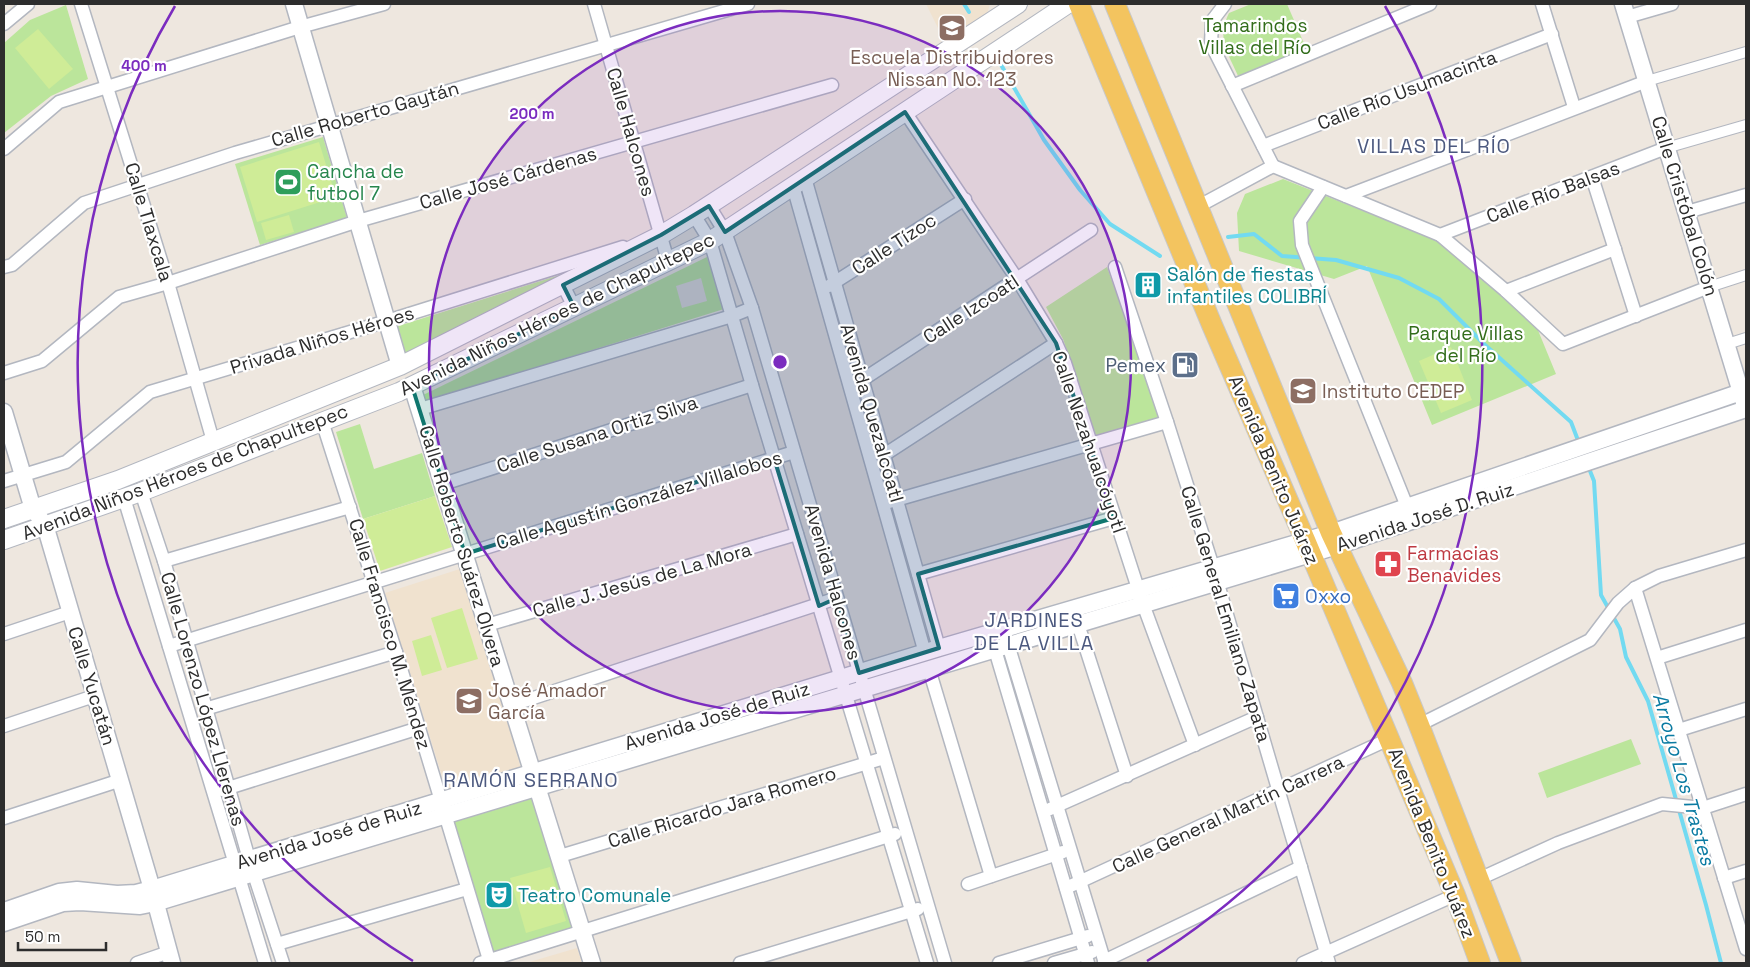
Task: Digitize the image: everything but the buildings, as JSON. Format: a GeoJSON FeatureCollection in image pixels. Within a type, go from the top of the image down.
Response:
{"type":"FeatureCollection","features":[{"type":"Feature","properties":{"kind":"main road","name":"Avenida Niños Héroes de Chapultepec"},"geometry":{"type":"LineString","coordinates":[[4,519],[118,480],[400,366],[661,235],[702,211],[1018,4]]}},
{"type":"Feature","properties":{"kind":"main road","name":"Avenida Niños Héroes de Chapultepec"},"geometry":{"type":"LineString","coordinates":[[4,540],[141,492],[412,386],[668,261],[717,236],[1068,4]]}},
{"type":"Feature","properties":{"kind":"main road","name":"Avenida Benito Juárez"},"geometry":{"type":"LineString","coordinates":[[1078,4],[1212,325],[1455,895],[1480,963]]}},
{"type":"Feature","properties":{"kind":"main road","name":"Avenida Benito Juárez"},"geometry":{"type":"LineString","coordinates":[[1115,4],[1334,540],[1402,684],[1419,725],[1511,963]]}},
{"type":"Feature","properties":{"kind":"main road"},"geometry":{"type":"LineString","coordinates":[[1212,325],[1243,314]]}},
{"type":"Feature","properties":{"kind":"street"},"geometry":{"type":"LineString","coordinates":[[4,24],[28,4]]}},
{"type":"Feature","properties":{"kind":"street","name":"Calle Tlaxcala"},"geometry":{"type":"LineString","coordinates":[[81,4],[168,282],[213,442]]}},
{"type":"Feature","properties":{"kind":"street"},"geometry":{"type":"LineString","coordinates":[[294,4],[400,366]]}},
{"type":"Feature","properties":{"kind":"street"},"geometry":{"type":"LineString","coordinates":[[4,149],[59,102],[300,27],[384,4]]}},
{"type":"Feature","properties":{"kind":"street","name":"Calle Halcones"},"geometry":{"type":"LineString","coordinates":[[594,4],[668,261]]}},
{"type":"Feature","properties":{"kind":"street","name":"Calle Roberto Gaytán"},"geometry":{"type":"LineString","coordinates":[[4,267],[12,265],[84,203],[235,152],[748,4]]}},
{"type":"Feature","properties":{"kind":"street"},"geometry":{"type":"LineString","coordinates":[[1225,4],[1212,21],[1211,44],[1273,166],[1440,235],[1506,291],[1563,344],[1709,287],[1746,275]]}},
{"type":"Feature","properties":{"kind":"street"},"geometry":{"type":"LineString","coordinates":[[1232,86],[1430,4]]}},
{"type":"Feature","properties":{"kind":"street"},"geometry":{"type":"LineString","coordinates":[[1542,4],[1574,108]]}},
{"type":"Feature","properties":{"kind":"street"},"geometry":{"type":"LineString","coordinates":[[1625,11],[1672,4]]}},
{"type":"Feature","properties":{"kind":"street","name":"Calle Cristóbal Colón"},"geometry":{"type":"LineString","coordinates":[[1625,11],[1709,287],[1744,392],[1746,409]]}},
{"type":"Feature","properties":{"kind":"street","name":"Calle Río Usumacinta"},"geometry":{"type":"LineString","coordinates":[[1263,146],[1552,34]]}},
{"type":"Feature","properties":{"kind":"street"},"geometry":{"type":"LineString","coordinates":[[1346,196],[1647,80],[1746,52]]}},
{"type":"Feature","properties":{"kind":"street","name":"Calle José Cárdenas"},"geometry":{"type":"LineString","coordinates":[[4,373],[42,361],[119,297],[358,221],[832,85]]}},
{"type":"Feature","properties":{"kind":"street","name":"Calle Nezahualcóyotl"},"geometry":{"type":"LineString","coordinates":[[905,112],[1017,279],[1056,344],[1065,363],[1114,518],[1195,745]]}},
{"type":"Feature","properties":{"kind":"street"},"geometry":{"type":"LineString","coordinates":[[1666,148],[1746,126]]}},
{"type":"Feature","properties":{"kind":"street","name":"Calle Río Balsas"},"geometry":{"type":"LineString","coordinates":[[1440,235],[1666,148]]}},
{"type":"Feature","properties":{"kind":"street"},"geometry":{"type":"LineString","coordinates":[[1198,206],[1273,166]]}},
{"type":"Feature","properties":{"kind":"street"},"geometry":{"type":"LineString","coordinates":[[1592,177],[1636,316]]}},
{"type":"Feature","properties":{"kind":"street","name":"Avenida Quezalcóatl"},"geometry":{"type":"LineString","coordinates":[[799,182],[835,282],[918,574],[931,657]]}},
{"type":"Feature","properties":{"kind":"street","name":"Avenida Quezalcóatl"},"geometry":{"type":"LineString","coordinates":[[799,182],[822,290],[883,504],[931,657],[991,876]]}},
{"type":"Feature","properties":{"kind":"street"},"geometry":{"type":"LineString","coordinates":[[1323,186],[1300,221],[1302,245],[1410,514]]}},
{"type":"Feature","properties":{"kind":"street"},"geometry":{"type":"LineString","coordinates":[[1687,212],[1746,195]]}},
{"type":"Feature","properties":{"kind":"street","name":"Calle Tízoc"},"geometry":{"type":"LineString","coordinates":[[822,290],[965,199]]}},
{"type":"Feature","properties":{"kind":"street","name":"Avenida Halcones"},"geometry":{"type":"LineString","coordinates":[[702,211],[717,236],[752,308],[945,963]]}},
{"type":"Feature","properties":{"kind":"street","name":"Calle Izcoatl"},"geometry":{"type":"LineString","coordinates":[[850,388],[1091,230]]}},
{"type":"Feature","properties":{"kind":"street","name":"Privada Niños Héroes"},"geometry":{"type":"LineString","coordinates":[[4,481],[66,462],[150,392],[387,321],[661,235]]}},
{"type":"Feature","properties":{"kind":"street","name":"Avenida Halcones"},"geometry":{"type":"LineString","coordinates":[[717,236],[732,316],[927,963]]}},
{"type":"Feature","properties":{"kind":"street"},"geometry":{"type":"LineString","coordinates":[[1506,291],[1615,249]]}},
{"type":"Feature","properties":{"kind":"street","name":"Calle General Emiliano Zapata"},"geometry":{"type":"LineString","coordinates":[[1115,267],[1167,422],[1215,575],[1328,958]]}},
{"type":"Feature","properties":{"kind":"street"},"geometry":{"type":"LineString","coordinates":[[563,284],[574,307]]}},
{"type":"Feature","properties":{"kind":"street"},"geometry":{"type":"LineString","coordinates":[[420,409],[732,316],[752,308]]}},
{"type":"Feature","properties":{"kind":"street"},"geometry":{"type":"LineString","coordinates":[[1727,344],[1746,338]]}},
{"type":"Feature","properties":{"kind":"street"},"geometry":{"type":"LineString","coordinates":[[884,455],[1056,344]]}},
{"type":"Feature","properties":{"kind":"street","name":"Calle Susana Ortiz Silva"},"geometry":{"type":"LineString","coordinates":[[443,484],[752,385]]}},
{"type":"Feature","properties":{"kind":"street","name":"Calle Roberto Suárez Olvera"},"geometry":{"type":"LineString","coordinates":[[412,386],[592,963]]}},
{"type":"Feature","properties":{"kind":"street","name":"Avenida José D. Ruiz"},"geometry":{"type":"LineString","coordinates":[[931,657],[999,639],[1334,540],[1410,514],[1588,444],[1744,392]]}},
{"type":"Feature","properties":{"kind":"street","name":"Avenida José D. Ruiz"},"geometry":{"type":"LineString","coordinates":[[1410,514],[1574,467],[1746,409]]}},
{"type":"Feature","properties":{"kind":"street","name":"Calle Yucatán"},"geometry":{"type":"LineString","coordinates":[[4,412],[33,508],[45,525],[154,896],[170,958]]}},
{"type":"Feature","properties":{"kind":"street","name":"Calle Francisco M. Méndez"},"geometry":{"type":"LineString","coordinates":[[322,421],[444,808],[486,962]]}},
{"type":"Feature","properties":{"kind":"street"},"geometry":{"type":"LineString","coordinates":[[883,504],[1167,422]]}},
{"type":"Feature","properties":{"kind":"street","name":"Calle Agustín González Villalobos"},"geometry":{"type":"LineString","coordinates":[[169,646],[794,452]]}},
{"type":"Feature","properties":{"kind":"street","name":"Calle Lorenzo López Llerenas"},"geometry":{"type":"LineString","coordinates":[[141,492],[164,561],[205,710],[229,788],[265,963]]}},
{"type":"Feature","properties":{"kind":"street","name":"Calle Lorenzo López Llerenas"},"geometry":{"type":"LineString","coordinates":[[124,498],[213,794],[277,944],[283,963]]}},
{"type":"Feature","properties":{"kind":"street"},"geometry":{"type":"LineString","coordinates":[[164,561],[350,507]]}},
{"type":"Feature","properties":{"kind":"street"},"geometry":{"type":"LineString","coordinates":[[918,574],[1114,518]]}},
{"type":"Feature","properties":{"kind":"street","name":"Calle J. Jesús de La Mora"},"geometry":{"type":"LineString","coordinates":[[487,625],[797,534]]}},
{"type":"Feature","properties":{"kind":"street"},"geometry":{"type":"LineString","coordinates":[[1419,725],[1590,640],[1618,603],[1635,588],[1659,576],[1746,550]]}},
{"type":"Feature","properties":{"kind":"street"},"geometry":{"type":"LineString","coordinates":[[1635,588],[1746,945]]}},
{"type":"Feature","properties":{"kind":"street","name":"Avenida José D. Ruiz"},"geometry":{"type":"LineString","coordinates":[[931,657],[999,639],[1078,624],[1141,597]]}},
{"type":"Feature","properties":{"kind":"street"},"geometry":{"type":"LineString","coordinates":[[512,705],[819,606],[837,598]]}},
{"type":"Feature","properties":{"kind":"street"},"geometry":{"type":"LineString","coordinates":[[4,634],[70,612]]}},
{"type":"Feature","properties":{"kind":"street"},"geometry":{"type":"LineString","coordinates":[[1078,624],[1126,776]]}},
{"type":"Feature","properties":{"kind":"street"},"geometry":{"type":"LineString","coordinates":[[1657,658],[1746,630]]}},
{"type":"Feature","properties":{"kind":"street"},"geometry":{"type":"LineString","coordinates":[[999,639],[1057,806],[1103,958]]}},
{"type":"Feature","properties":{"kind":"street"},"geometry":{"type":"LineString","coordinates":[[999,639],[1043,812],[1087,958]]}},
{"type":"Feature","properties":{"kind":"street"},"geometry":{"type":"LineString","coordinates":[[205,710],[396,652]]}},
{"type":"Feature","properties":{"kind":"street","name":"Avenida José de Ruiz"},"geometry":{"type":"LineString","coordinates":[[4,923],[63,903],[80,902],[140,906],[154,896],[861,681],[931,657]]}},
{"type":"Feature","properties":{"kind":"street"},"geometry":{"type":"LineString","coordinates":[[4,726],[94,696]]}},
{"type":"Feature","properties":{"kind":"street"},"geometry":{"type":"LineString","coordinates":[[1679,730],[1746,709]]}},
{"type":"Feature","properties":{"kind":"street"},"geometry":{"type":"LineString","coordinates":[[1043,812],[1257,717]]}},
{"type":"Feature","properties":{"kind":"street"},"geometry":{"type":"LineString","coordinates":[[213,794],[419,728]]}},
{"type":"Feature","properties":{"kind":"street","name":"Calle General Martín Carrera"},"geometry":{"type":"LineString","coordinates":[[1066,888],[1390,740]]}},
{"type":"Feature","properties":{"kind":"street","name":"Calle Ricardo Jara Romero"},"geometry":{"type":"LineString","coordinates":[[560,856],[884,758]]}},
{"type":"Feature","properties":{"kind":"street"},"geometry":{"type":"LineString","coordinates":[[4,818],[120,780]]}},
{"type":"Feature","properties":{"kind":"street"},"geometry":{"type":"LineString","coordinates":[[1479,879],[1558,843],[1662,804],[1703,808],[1746,794]]}},
{"type":"Feature","properties":{"kind":"street"},"geometry":{"type":"LineString","coordinates":[[486,962],[906,831]]}},
{"type":"Feature","properties":{"kind":"street"},"geometry":{"type":"LineString","coordinates":[[968,884],[1070,849]]}},
{"type":"Feature","properties":{"kind":"street"},"geometry":{"type":"LineString","coordinates":[[1054,963],[1087,958],[1103,958],[1301,867]]}},
{"type":"Feature","properties":{"kind":"street"},"geometry":{"type":"LineString","coordinates":[[1724,878],[1746,871]]}},
{"type":"Feature","properties":{"kind":"street"},"geometry":{"type":"LineString","coordinates":[[277,944],[467,888]]}},
{"type":"Feature","properties":{"kind":"street","name":"Avenida José de Ruiz"},"geometry":{"type":"LineString","coordinates":[[4,911],[59,892],[77,890],[118,894],[136,893],[154,896]]}},
{"type":"Feature","properties":{"kind":"street"},"geometry":{"type":"LineString","coordinates":[[1303,963],[1328,958],[1455,895]]}},
{"type":"Feature","properties":{"kind":"street"},"geometry":{"type":"LineString","coordinates":[[740,963],[928,906]]}},
{"type":"Feature","properties":{"kind":"street"},"geometry":{"type":"LineString","coordinates":[[998,963],[1096,934]]}},
{"type":"Feature","properties":{"kind":"street"},"geometry":{"type":"LineString","coordinates":[[137,963],[170,958]]}},
{"type":"Feature","properties":{"kind":"highlighted area"},"geometry":{"type":"Polygon","coordinates":[[[905,112],[1056,343],[1114,518],[918,574],[939,648],[859,673],[837,598],[819,606],[774,458],[465,554],[412,386],[574,307],[563,285],[661,235],[709,206],[725,232],[905,112]]]}},
{"type":"Feature","properties":{"kind":"shaded area","name":"Escuela Distribuidores Nissan No. 123"},"geometry":{"type":"Polygon","coordinates":[[[926,4],[990,4],[987,14],[945,42],[926,4]]]}},
{"type":"Feature","properties":{"kind":"shaded area"},"geometry":{"type":"Polygon","coordinates":[[[701,278],[707,301],[682,308],[676,286],[701,278]]]}},
{"type":"Feature","properties":{"kind":"shaded area"},"geometry":{"type":"Polygon","coordinates":[[[463,568],[521,769],[447,792],[385,593],[463,568]]]}},
{"type":"Feature","properties":{"kind":"shaded area"},"geometry":{"type":"Polygon","coordinates":[[[577,948],[582,963],[526,963],[577,948]]]}},
{"type":"Feature","properties":{"kind":"green space","name":"Tamarindos Villas del Río"},"geometry":{"type":"Polygon","coordinates":[[[1251,4],[1287,4],[1306,48],[1239,78],[1225,46],[1225,22],[1229,13],[1251,4]]]}},
{"type":"Feature","properties":{"kind":"green space"},"geometry":{"type":"Polygon","coordinates":[[[66,5],[88,79],[51,96],[4,133],[4,43],[30,20],[66,5]]]}},
{"type":"Feature","properties":{"kind":"green space"},"geometry":{"type":"Polygon","coordinates":[[[38,29],[73,69],[49,89],[15,48],[38,29]]]}},
{"type":"Feature","properties":{"kind":"green space","name":"Cancha de futbol 7"},"geometry":{"type":"Polygon","coordinates":[[[323,137],[347,218],[260,245],[235,164],[323,137]]]}},
{"type":"Feature","properties":{"kind":"green space","name":"Cancha de futbol 7"},"geometry":{"type":"Polygon","coordinates":[[[319,142],[336,197],[257,222],[240,167],[319,142]]]}},
{"type":"Feature","properties":{"kind":"green space","name":"Parque Villas del Río"},"geometry":{"type":"Polygon","coordinates":[[[1283,179],[1444,243],[1535,323],[1556,374],[1432,425],[1367,266],[1334,279],[1239,251],[1237,213],[1245,194],[1283,179]]]}},
{"type":"Feature","properties":{"kind":"green space"},"geometry":{"type":"Polygon","coordinates":[[[289,215],[294,232],[266,240],[261,223],[289,215]]]}},
{"type":"Feature","properties":{"kind":"green space"},"geometry":{"type":"Polygon","coordinates":[[[707,257],[724,309],[425,402],[423,395],[707,257]]]}},
{"type":"Feature","properties":{"kind":"green space"},"geometry":{"type":"Polygon","coordinates":[[[585,267],[401,358],[392,328],[585,267]]]}},
{"type":"Feature","properties":{"kind":"green space"},"geometry":{"type":"Polygon","coordinates":[[[1107,267],[1162,418],[1097,439],[1063,339],[1046,307],[1107,267]]]}},
{"type":"Feature","properties":{"kind":"green space"},"geometry":{"type":"Polygon","coordinates":[[[1451,347],[1472,400],[1441,413],[1419,361],[1451,347]]]}},
{"type":"Feature","properties":{"kind":"green space"},"geometry":{"type":"Polygon","coordinates":[[[360,424],[374,469],[422,453],[435,496],[363,519],[336,432],[360,424]]]}},
{"type":"Feature","properties":{"kind":"green space"},"geometry":{"type":"Polygon","coordinates":[[[435,496],[452,547],[380,571],[363,519],[435,496]]]}},
{"type":"Feature","properties":{"kind":"green space"},"geometry":{"type":"Polygon","coordinates":[[[462,608],[478,659],[447,668],[431,618],[462,608]]]}},
{"type":"Feature","properties":{"kind":"green space"},"geometry":{"type":"Polygon","coordinates":[[[431,635],[442,670],[422,676],[412,641],[431,635]]]}},
{"type":"Feature","properties":{"kind":"green space"},"geometry":{"type":"Polygon","coordinates":[[[1631,739],[1641,764],[1547,798],[1538,773],[1631,739]]]}},
{"type":"Feature","properties":{"kind":"green space"},"geometry":{"type":"Polygon","coordinates":[[[534,796],[573,931],[491,956],[452,821],[534,796]]]}},
{"type":"Feature","properties":{"kind":"green space"},"geometry":{"type":"Polygon","coordinates":[[[550,867],[566,921],[526,933],[510,878],[550,867]]]}},
{"type":"Feature","properties":{"kind":"waterway","name":"Arroyo Los Trastes"},"geometry":{"type":"LineString","coordinates":[[964,4],[969,12]]}},
{"type":"Feature","properties":{"kind":"waterway","name":"Arroyo Los Trastes"},"geometry":{"type":"LineString","coordinates":[[1000,63],[1044,140],[1080,190],[1110,224],[1160,256]]}},
{"type":"Feature","properties":{"kind":"waterway","name":"Arroyo Los Trastes"},"geometry":{"type":"LineString","coordinates":[[1228,237],[1254,234],[1282,256],[1336,260],[1399,278],[1439,299],[1484,344],[1571,422],[1579,443]]}},
{"type":"Feature","properties":{"kind":"waterway","name":"Arroyo Los Trastes"},"geometry":{"type":"LineString","coordinates":[[1588,466],[1594,481],[1601,595],[1620,629],[1626,657],[1648,701],[1721,963]]}},
{"type":"Feature","properties":{"kind":"place","name":"Escuela Distribuidores Nissan No. 123"},"geometry":{"type":"Point","coordinates":[952,28]}},
{"type":"Feature","properties":{"kind":"place","name":"Cancha de futbol 7"},"geometry":{"type":"Point","coordinates":[288,182]}},
{"type":"Feature","properties":{"kind":"place","name":"Salón de fiestas infantiles COLIBRÍ"},"geometry":{"type":"Point","coordinates":[1148,285]}},
{"type":"Feature","properties":{"kind":"place","name":"Pemex"},"geometry":{"type":"Point","coordinates":[1185,365]}},
{"type":"Feature","properties":{"kind":"place","name":"Instituto CEDEP"},"geometry":{"type":"Point","coordinates":[1303,391]}},
{"type":"Feature","properties":{"kind":"place","name":"Farmacias Benavides"},"geometry":{"type":"Point","coordinates":[1388,564]}},
{"type":"Feature","properties":{"kind":"place","name":"Oxxo"},"geometry":{"type":"Point","coordinates":[1286,596]}},
{"type":"Feature","properties":{"kind":"place","name":"José Amador García"},"geometry":{"type":"Point","coordinates":[469,701]}},
{"type":"Feature","properties":{"kind":"place","name":"Teatro Comunale"},"geometry":{"type":"Point","coordinates":[499,895]}},
{"type":"Feature","properties":{"kind":"district","name":"VILLAS DEL RÍO"},"geometry":{"type":"Point","coordinates":[1434,146]}},
{"type":"Feature","properties":{"kind":"district","name":"JARDINES DE LA VILLA"},"geometry":{"type":"Point","coordinates":[1034,632]}},
{"type":"Feature","properties":{"kind":"district","name":"RAMÓN SERRANO"},"geometry":{"type":"Point","coordinates":[531,780]}}]}
